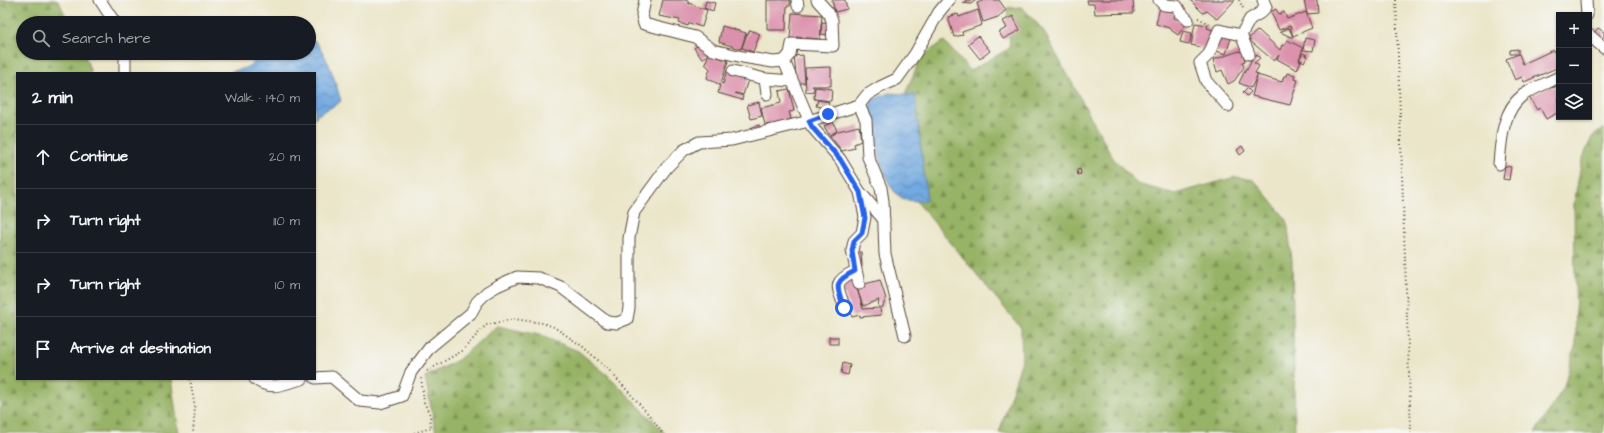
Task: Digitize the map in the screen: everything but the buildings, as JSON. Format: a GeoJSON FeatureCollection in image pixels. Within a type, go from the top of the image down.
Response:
{"type":"FeatureCollection","features":[{"type":"Feature","properties":{"kind":"street"},"geometry":{"type":"LineString","coordinates":[[100,0],[110,16]]}},
{"type":"Feature","properties":{"kind":"street"},"geometry":{"type":"LineString","coordinates":[[645,0],[642,15],[644,24],[695,37],[713,50],[773,62],[784,61],[790,54],[792,44],[833,46],[832,20],[828,12],[817,0]]}},
{"type":"Feature","properties":{"kind":"street"},"geometry":{"type":"LineString","coordinates":[[316,378],[332,376],[360,401],[380,403],[402,396],[411,372],[430,347],[471,313],[477,302],[487,292],[517,277],[539,278],[561,287],[607,322],[617,323],[627,319],[630,308],[629,238],[634,212],[667,167],[684,150],[699,142],[732,140],[809,121],[859,105],[868,95],[880,87],[897,79],[915,54],[939,12],[949,0]]}},
{"type":"Feature","properties":{"kind":"street"},"geometry":{"type":"LineString","coordinates":[[1159,0],[1164,5],[1177,6],[1188,20]]}},
{"type":"Feature","properties":{"kind":"street"},"geometry":{"type":"LineString","coordinates":[[1241,35],[1250,20],[1266,7],[1263,0]]}},
{"type":"Feature","properties":{"kind":"street"},"geometry":{"type":"LineString","coordinates":[[1586,0],[1586,12]]}},
{"type":"Feature","properties":{"kind":"street"},"geometry":{"type":"LineString","coordinates":[[1228,106],[1206,81],[1200,63],[1209,54],[1220,30],[1241,35]]}},
{"type":"Feature","properties":{"kind":"street"},"geometry":{"type":"LineString","coordinates":[[1241,35],[1250,54]]}},
{"type":"Feature","properties":{"kind":"street"},"geometry":{"type":"LineString","coordinates":[[1592,38],[1604,48]]}},
{"type":"Feature","properties":{"kind":"street"},"geometry":{"type":"LineString","coordinates":[[125,60],[125,72]]}},
{"type":"Feature","properties":{"kind":"street"},"geometry":{"type":"LineString","coordinates":[[784,61],[812,127],[840,159],[860,192],[884,220]]}},
{"type":"Feature","properties":{"kind":"street"},"geometry":{"type":"LineString","coordinates":[[734,71],[765,78],[792,81]]}},
{"type":"Feature","properties":{"kind":"street"},"geometry":{"type":"LineString","coordinates":[[765,78],[767,94]]}},
{"type":"Feature","properties":{"kind":"street"},"geometry":{"type":"LineString","coordinates":[[1499,164],[1501,135],[1510,111],[1522,96],[1556,79]]}},
{"type":"Feature","properties":{"kind":"street"},"geometry":{"type":"LineString","coordinates":[[859,105],[866,120],[868,157],[881,188],[885,254],[905,336]]}},
{"type":"Feature","properties":{"kind":"street"},"geometry":{"type":"LineString","coordinates":[[859,284],[855,271],[852,251],[854,241],[862,233],[865,218],[860,192]]}},
{"type":"Feature","properties":{"kind":"street"},"geometry":{"type":"LineString","coordinates":[[844,308],[838,289],[839,283],[841,278],[855,271]]}},
{"type":"Feature","properties":{"kind":"street"},"geometry":{"type":"LineString","coordinates":[[257,380],[266,386],[282,386],[299,380]]}},
{"type":"Feature","properties":{"kind":"path"},"geometry":{"type":"LineString","coordinates":[[1396,0],[1411,433]]}},
{"type":"Feature","properties":{"kind":"path"},"geometry":{"type":"LineString","coordinates":[[426,371],[462,350],[486,325],[514,319],[542,323],[554,327],[582,346],[608,369],[651,417],[662,433]]}},
{"type":"Feature","properties":{"kind":"path"},"geometry":{"type":"LineString","coordinates":[[414,433],[432,428],[430,415],[424,402],[422,379],[420,374]]}},
{"type":"Feature","properties":{"kind":"path"},"geometry":{"type":"LineString","coordinates":[[190,380],[195,408],[193,433]]}},
{"type":"Feature","properties":{"kind":"green space"},"geometry":{"type":"Polygon","coordinates":[[[0,0],[58,0],[66,16],[16,16],[16,60],[86,60],[91,72],[16,72],[16,380],[171,380],[179,433],[0,433],[0,0]]]}},
{"type":"Feature","properties":{"kind":"green space"},"geometry":{"type":"Polygon","coordinates":[[[1022,7],[1043,30],[1113,158],[1137,184],[1175,194],[1236,177],[1254,180],[1287,220],[1292,260],[1295,433],[999,433],[1022,360],[1021,328],[918,203],[906,92],[921,57],[944,41],[970,71],[1010,48],[1007,8],[1022,7]]]}},
{"type":"Feature","properties":{"kind":"green space"},"geometry":{"type":"Polygon","coordinates":[[[1604,128],[1604,433],[1535,433],[1563,389],[1576,344],[1574,202],[1582,160],[1592,137],[1604,128]]]}},
{"type":"Feature","properties":{"kind":"green space"},"geometry":{"type":"Polygon","coordinates":[[[497,326],[539,335],[578,351],[610,377],[665,433],[436,433],[425,377],[458,360],[497,326]]]}},
{"type":"Feature","properties":{"kind":"water"},"geometry":{"type":"Polygon","coordinates":[[[316,42],[331,70],[341,101],[320,113],[316,117],[316,72],[230,72],[247,67],[254,60],[316,60],[316,42]]]}},
{"type":"Feature","properties":{"kind":"water"},"geometry":{"type":"Polygon","coordinates":[[[889,93],[915,95],[927,200],[909,200],[899,196],[892,189],[882,166],[875,138],[871,102],[889,93]]]}},
{"type":"Feature","properties":{"kind":"route"},"geometry":{"type":"LineString","coordinates":[[828,114],[809,121],[812,127],[840,159],[860,192],[865,218],[862,233],[854,241],[852,251],[855,271],[841,278],[839,283],[838,289],[844,308]]}}]}
